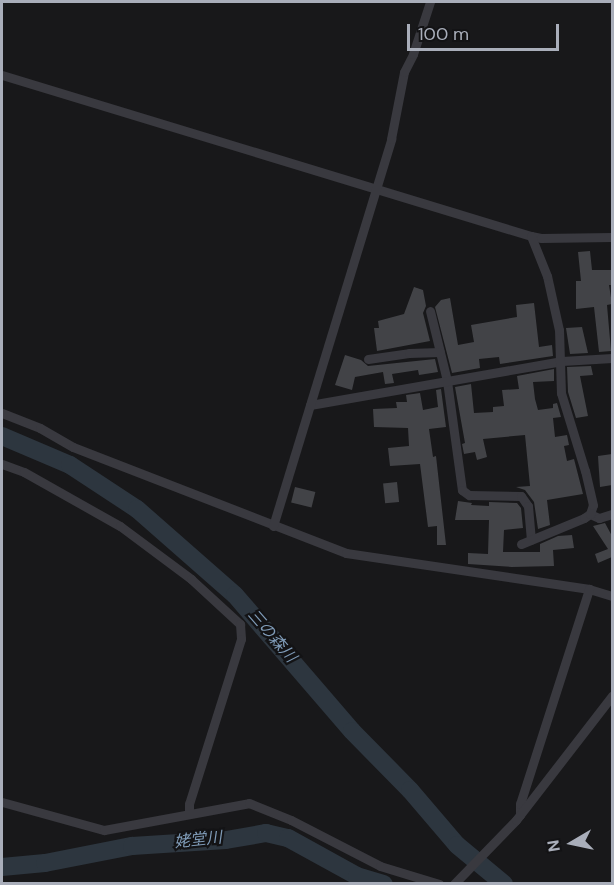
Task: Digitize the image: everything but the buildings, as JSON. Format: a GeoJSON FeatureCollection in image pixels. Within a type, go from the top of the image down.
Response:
{"type":"FeatureCollection","features":[{"type":"Feature","properties":{"kind":"street"},"geometry":{"type":"LineString","coordinates":[[273,526],[391,139],[404,72],[413,54],[430,2]]}},
{"type":"Feature","properties":{"kind":"street"},"geometry":{"type":"LineString","coordinates":[[2,75],[531,236],[541,238],[612,237]]}},
{"type":"Feature","properties":{"kind":"street"},"geometry":{"type":"LineString","coordinates":[[531,236],[547,276],[559,330],[562,361],[559,375],[561,393],[585,471],[592,502],[590,514]]}},
{"type":"Feature","properties":{"kind":"street"},"geometry":{"type":"LineString","coordinates":[[430,311],[447,381],[462,490],[470,495],[520,496],[528,506],[526,542],[590,514],[599,518],[612,514]]}},
{"type":"Feature","properties":{"kind":"street"},"geometry":{"type":"LineString","coordinates":[[368,359],[409,353],[440,352]]}},
{"type":"Feature","properties":{"kind":"street"},"geometry":{"type":"LineString","coordinates":[[310,405],[562,361],[612,358]]}},
{"type":"Feature","properties":{"kind":"street"},"geometry":{"type":"LineString","coordinates":[[2,413],[40,428],[73,447],[346,553],[589,589],[612,596]]}},
{"type":"Feature","properties":{"kind":"street"},"geometry":{"type":"LineString","coordinates":[[2,464],[24,472],[120,526],[191,579],[240,624],[241,639],[189,804],[189,814]]}},
{"type":"Feature","properties":{"kind":"street"},"geometry":{"type":"LineString","coordinates":[[520,814],[520,804],[589,589]]}},
{"type":"Feature","properties":{"kind":"street"},"geometry":{"type":"LineString","coordinates":[[457,880],[520,814],[612,696]]}},
{"type":"Feature","properties":{"kind":"street"},"geometry":{"type":"LineString","coordinates":[[2,802],[96,830],[249,802],[291,820],[380,866],[439,884]]}},
{"type":"Feature","properties":{"kind":"waterway","name":"三の森川"},"geometry":{"type":"LineString","coordinates":[[2,436],[70,465],[137,509],[235,595],[352,731],[410,790],[457,845],[504,884]]}},
{"type":"Feature","properties":{"kind":"waterway","name":"姥堂川"},"geometry":{"type":"LineString","coordinates":[[2,867],[45,863],[132,846],[226,840],[266,833],[288,838],[357,876],[384,884]]}}]}
